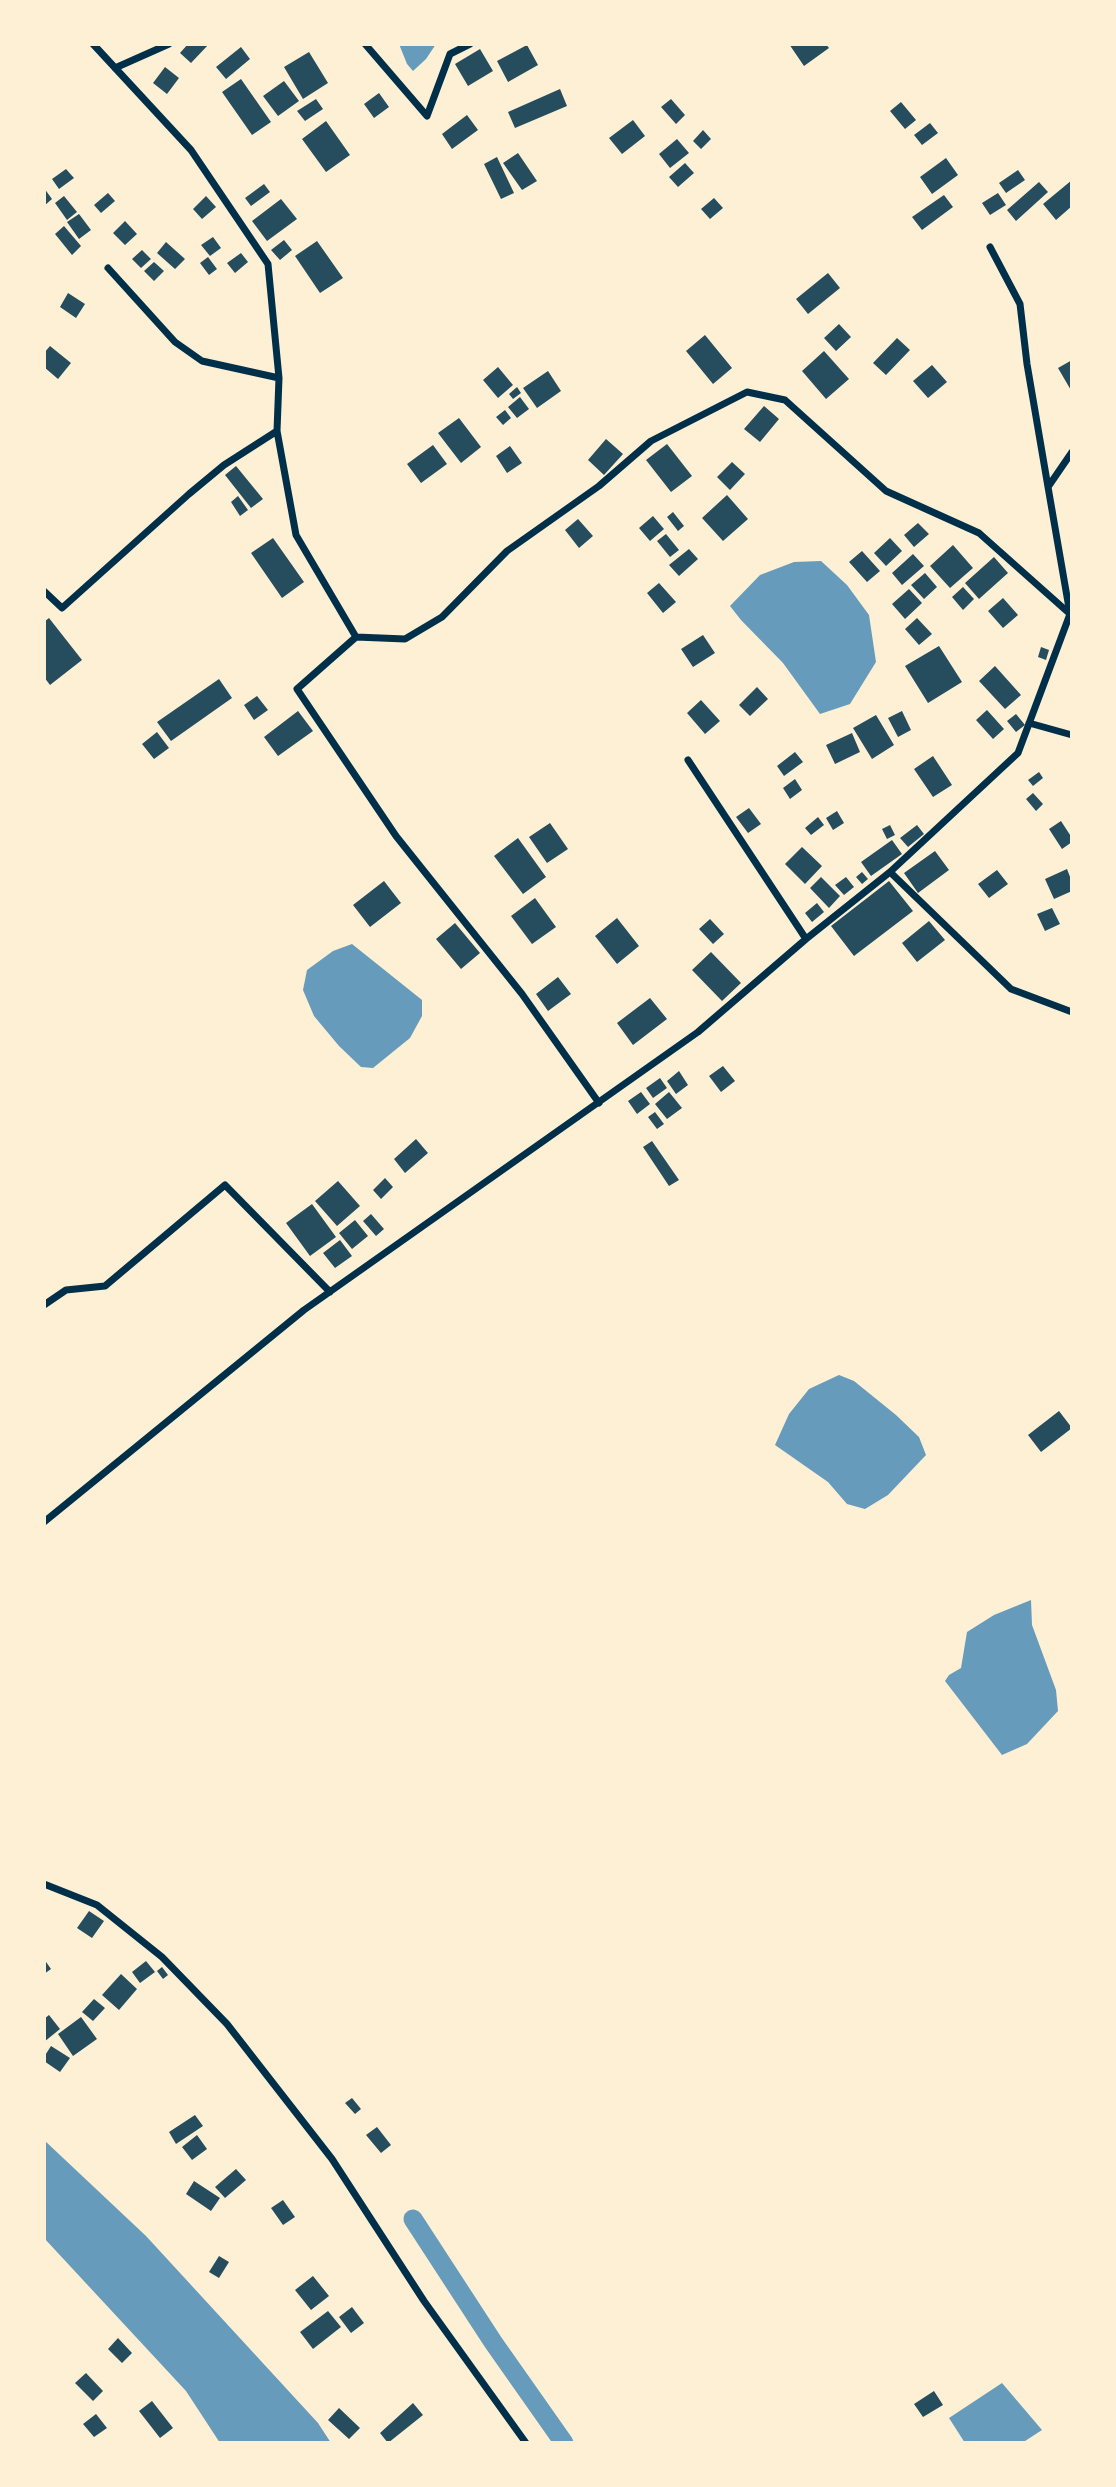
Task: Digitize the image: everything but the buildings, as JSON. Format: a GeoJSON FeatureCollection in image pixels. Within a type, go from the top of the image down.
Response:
{"type":"FeatureCollection","features":[{"type":"Feature","properties":{"kind":"street"},"geometry":{"type":"LineString","coordinates":[[93,44],[191,150],[268,264],[279,377],[277,431],[296,536],[356,637]]}},
{"type":"Feature","properties":{"kind":"street"},"geometry":{"type":"LineString","coordinates":[[115,68],[169,44]]}},
{"type":"Feature","properties":{"kind":"street"},"geometry":{"type":"LineString","coordinates":[[365,44],[427,116],[450,54],[470,44]]}},
{"type":"Feature","properties":{"kind":"street"},"geometry":{"type":"LineString","coordinates":[[44,1522],[304,1310],[698,1032],[806,939],[890,872],[1018,753],[1070,614],[1027,364],[1020,304],[990,247]]}},
{"type":"Feature","properties":{"kind":"street"},"geometry":{"type":"LineString","coordinates":[[108,268],[175,342],[202,361],[279,377]]}},
{"type":"Feature","properties":{"kind":"street"},"geometry":{"type":"LineString","coordinates":[[600,1103],[522,995],[396,836],[298,689],[356,637],[405,639],[442,617],[507,551],[599,486],[651,441],[747,392],[786,400],[886,491],[979,533],[1070,614]]}},
{"type":"Feature","properties":{"kind":"street"},"geometry":{"type":"LineString","coordinates":[[44,591],[62,608],[189,494],[224,466],[277,431]]}},
{"type":"Feature","properties":{"kind":"street"},"geometry":{"type":"LineString","coordinates":[[1048,486],[1072,452]]}},
{"type":"Feature","properties":{"kind":"street"},"geometry":{"type":"LineString","coordinates":[[1029,723],[1072,735]]}},
{"type":"Feature","properties":{"kind":"street"},"geometry":{"type":"LineString","coordinates":[[688,760],[806,939]]}},
{"type":"Feature","properties":{"kind":"street"},"geometry":{"type":"LineString","coordinates":[[890,872],[1011,989],[1072,1012]]}},
{"type":"Feature","properties":{"kind":"street"},"geometry":{"type":"LineString","coordinates":[[44,1305],[66,1290],[105,1286],[225,1185],[330,1292]]}},
{"type":"Feature","properties":{"kind":"street"},"geometry":{"type":"LineString","coordinates":[[44,1884],[97,1905],[162,1957],[228,2024],[332,2159],[424,2301],[526,2443]]}},
{"type":"Feature","properties":{"kind":"water"},"geometry":{"type":"Polygon","coordinates":[[[399,44],[436,44],[426,59],[413,71],[407,64],[399,44]]]}},
{"type":"Feature","properties":{"kind":"water"},"geometry":{"type":"Polygon","coordinates":[[[821,561],[847,585],[869,615],[876,662],[850,704],[820,714],[783,663],[730,606],[760,575],[794,562],[821,561]]]}},
{"type":"Feature","properties":{"kind":"water"},"geometry":{"type":"Polygon","coordinates":[[[352,944],[422,1000],[422,1016],[410,1038],[373,1068],[361,1067],[339,1046],[314,1016],[303,990],[307,970],[333,951],[352,944]]]}},
{"type":"Feature","properties":{"kind":"water"},"geometry":{"type":"Polygon","coordinates":[[[839,1375],[854,1381],[896,1415],[919,1437],[926,1455],[888,1495],[865,1509],[847,1504],[828,1482],[775,1445],[789,1414],[809,1389],[839,1375]]]}},
{"type":"Feature","properties":{"kind":"water"},"geometry":{"type":"Polygon","coordinates":[[[1031,1600],[1032,1625],[1056,1690],[1058,1711],[1027,1744],[1002,1755],[945,1681],[949,1675],[961,1668],[967,1632],[994,1615],[1031,1600]]]}},
{"type":"Feature","properties":{"kind":"water"},"geometry":{"type":"Polygon","coordinates":[[[44,2140],[146,2236],[318,2423],[331,2443],[220,2443],[186,2391],[44,2238],[44,2140]]]}},
{"type":"Feature","properties":{"kind":"water"},"geometry":{"type":"Polygon","coordinates":[[[1002,2383],[1042,2430],[1022,2443],[965,2443],[949,2418],[1002,2383]]]}},
{"type":"Feature","properties":{"kind":"waterway"},"geometry":{"type":"LineString","coordinates":[[413,2219],[493,2342],[564,2443]]}}]}
